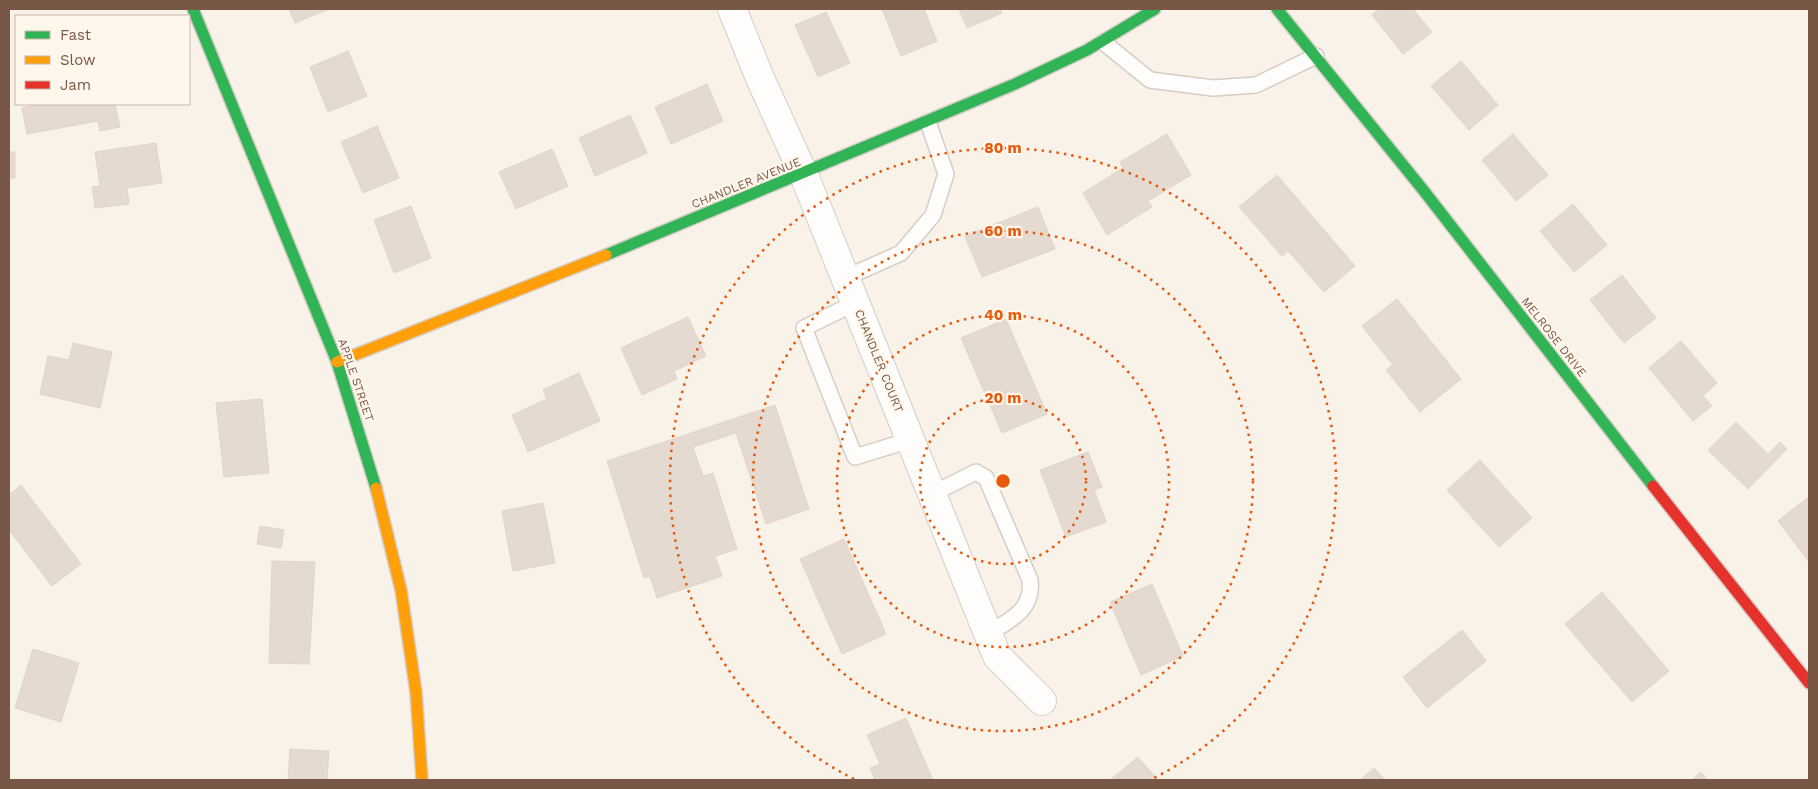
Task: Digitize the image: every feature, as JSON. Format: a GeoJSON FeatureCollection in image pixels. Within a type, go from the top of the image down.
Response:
{"type":"FeatureCollection","features":[{"type":"Feature","properties":{"kind":"street","name":"APPLE STREET"},"geometry":{"type":"LineString","coordinates":[[194,9],[338,362],[394,556],[416,692],[422,780]]}},
{"type":"Feature","properties":{"kind":"street","name":"CHANDLER COURT"},"geometry":{"type":"LineString","coordinates":[[732,9],[760,78],[804,175],[997,656],[1042,701]]}},
{"type":"Feature","properties":{"kind":"street","name":"CHANDLER AVENUE"},"geometry":{"type":"LineString","coordinates":[[338,362],[804,175],[1049,70],[1103,42],[1155,9]]}},
{"type":"Feature","properties":{"kind":"street","name":"MELROSE DRIVE"},"geometry":{"type":"LineString","coordinates":[[1277,9],[1424,191],[1584,398],[1809,682]]}},
{"type":"Feature","properties":{"kind":"lane"},"geometry":{"type":"LineString","coordinates":[[1103,42],[1150,80],[1213,88],[1256,84],[1316,56]]}},
{"type":"Feature","properties":{"kind":"lane"},"geometry":{"type":"LineString","coordinates":[[845,278],[901,254],[933,215],[946,174],[928,122]]}},
{"type":"Feature","properties":{"kind":"lane"},"geometry":{"type":"LineString","coordinates":[[855,303],[804,328],[855,457],[910,440]]}},
{"type":"Feature","properties":{"kind":"lane"},"geometry":{"type":"LineString","coordinates":[[932,494],[976,472],[986,478],[1030,580],[1032,591],[1028,603],[1008,622],[988,634]]}},
{"type":"Feature","properties":{"kind":"building"},"geometry":{"type":"Polygon","coordinates":[[[289,9],[329,9],[295,23],[289,9]]]}},
{"type":"Feature","properties":{"kind":"building"},"geometry":{"type":"Polygon","coordinates":[[[882,9],[924,9],[937,41],[901,56],[882,9]]]}},
{"type":"Feature","properties":{"kind":"building"},"geometry":{"type":"Polygon","coordinates":[[[959,9],[1000,9],[1002,13],[967,28],[959,9]]]}},
{"type":"Feature","properties":{"kind":"building"},"geometry":{"type":"Polygon","coordinates":[[[1379,9],[1413,9],[1432,32],[1403,54],[1372,15],[1379,9]]]}},
{"type":"Feature","properties":{"kind":"building"},"geometry":{"type":"Polygon","coordinates":[[[826,12],[850,63],[818,77],[795,25],[826,12]]]}},
{"type":"Feature","properties":{"kind":"building"},"geometry":{"type":"Polygon","coordinates":[[[348,51],[367,96],[328,112],[310,67],[348,51]]]}},
{"type":"Feature","properties":{"kind":"building"},"geometry":{"type":"Polygon","coordinates":[[[1461,61],[1498,105],[1469,130],[1431,86],[1461,61]]]}},
{"type":"Feature","properties":{"kind":"building"},"geometry":{"type":"Polygon","coordinates":[[[707,84],[723,121],[671,144],[655,107],[707,84]]]}},
{"type":"Feature","properties":{"kind":"building"},"geometry":{"type":"Polygon","coordinates":[[[33,105],[115,105],[120,127],[100,131],[98,121],[27,134],[22,108],[33,105]]]}},
{"type":"Feature","properties":{"kind":"building"},"geometry":{"type":"Polygon","coordinates":[[[630,115],[647,153],[595,176],[579,138],[630,115]]]}},
{"type":"Feature","properties":{"kind":"building"},"geometry":{"type":"Polygon","coordinates":[[[377,126],[399,178],[363,193],[341,142],[377,126]]]}},
{"type":"Feature","properties":{"kind":"building"},"geometry":{"type":"Polygon","coordinates":[[[1167,134],[1191,175],[1148,201],[1152,207],[1107,235],[1083,193],[1123,168],[1120,162],[1167,134]]]}},
{"type":"Feature","properties":{"kind":"building"},"geometry":{"type":"Polygon","coordinates":[[[1513,134],[1548,175],[1516,201],[1482,160],[1513,134]]]}},
{"type":"Feature","properties":{"kind":"building"},"geometry":{"type":"Polygon","coordinates":[[[156,143],[162,183],[127,188],[129,204],[95,208],[92,187],[100,186],[95,152],[156,143]]]}},
{"type":"Feature","properties":{"kind":"building"},"geometry":{"type":"Polygon","coordinates":[[[552,149],[568,186],[516,209],[499,172],[552,149]]]}},
{"type":"Feature","properties":{"kind":"building"},"geometry":{"type":"Polygon","coordinates":[[[9,152],[15,152],[15,178],[9,178],[9,152]]]}},
{"type":"Feature","properties":{"kind":"building"},"geometry":{"type":"Polygon","coordinates":[[[1277,175],[1355,266],[1324,292],[1288,251],[1282,256],[1239,207],[1277,175]]]}},
{"type":"Feature","properties":{"kind":"building"},"geometry":{"type":"Polygon","coordinates":[[[1573,204],[1607,245],[1574,272],[1540,231],[1573,204]]]}},
{"type":"Feature","properties":{"kind":"building"},"geometry":{"type":"Polygon","coordinates":[[[411,206],[431,258],[394,273],[374,220],[411,206]]]}},
{"type":"Feature","properties":{"kind":"building"},"geometry":{"type":"Polygon","coordinates":[[[1038,207],[1055,249],[982,277],[965,236],[1038,207]]]}},
{"type":"Feature","properties":{"kind":"building"},"geometry":{"type":"Polygon","coordinates":[[[1622,275],[1656,318],[1624,343],[1590,300],[1622,275]]]}},
{"type":"Feature","properties":{"kind":"building"},"geometry":{"type":"Polygon","coordinates":[[[1397,299],[1461,379],[1420,412],[1386,370],[1393,365],[1362,326],[1397,299]]]}},
{"type":"Feature","properties":{"kind":"building"},"geometry":{"type":"Polygon","coordinates":[[[688,317],[706,356],[674,371],[677,379],[642,395],[621,348],[688,317]]]}},
{"type":"Feature","properties":{"kind":"building"},"geometry":{"type":"Polygon","coordinates":[[[1006,319],[1047,414],[1002,433],[961,338],[1006,319]]]}},
{"type":"Feature","properties":{"kind":"building"},"geometry":{"type":"Polygon","coordinates":[[[1681,341],[1717,383],[1703,396],[1712,406],[1693,421],[1649,368],[1681,341]]]}},
{"type":"Feature","properties":{"kind":"building"},"geometry":{"type":"Polygon","coordinates":[[[73,343],[112,352],[100,408],[40,394],[48,356],[69,360],[73,343]]]}},
{"type":"Feature","properties":{"kind":"building"},"geometry":{"type":"Polygon","coordinates":[[[579,373],[600,421],[528,452],[512,415],[547,399],[543,390],[579,373]]]}},
{"type":"Feature","properties":{"kind":"building"},"geometry":{"type":"Polygon","coordinates":[[[262,399],[269,473],[224,477],[216,403],[262,399]]]}},
{"type":"Feature","properties":{"kind":"building"},"geometry":{"type":"Polygon","coordinates":[[[775,405],[809,509],[766,524],[736,433],[693,447],[703,476],[713,473],[737,549],[715,556],[722,576],[657,598],[650,576],[644,578],[607,461],[775,405]]]}},
{"type":"Feature","properties":{"kind":"building"},"geometry":{"type":"Polygon","coordinates":[[[1736,422],[1768,454],[1780,442],[1787,449],[1748,489],[1708,450],[1736,422]]]}},
{"type":"Feature","properties":{"kind":"building"},"geometry":{"type":"Polygon","coordinates":[[[1088,452],[1102,487],[1094,490],[1106,522],[1066,537],[1040,470],[1088,452]]]}},
{"type":"Feature","properties":{"kind":"building"},"geometry":{"type":"Polygon","coordinates":[[[1480,460],[1532,518],[1499,547],[1447,490],[1480,460]]]}},
{"type":"Feature","properties":{"kind":"building"},"geometry":{"type":"Polygon","coordinates":[[[21,485],[81,564],[52,586],[9,530],[9,495],[21,485]]]}},
{"type":"Feature","properties":{"kind":"building"},"geometry":{"type":"Polygon","coordinates":[[[1807,498],[1809,501],[1809,562],[1778,521],[1807,498]]]}},
{"type":"Feature","properties":{"kind":"building"},"geometry":{"type":"Polygon","coordinates":[[[543,503],[555,563],[513,571],[502,511],[543,503]]]}},
{"type":"Feature","properties":{"kind":"building"},"geometry":{"type":"Polygon","coordinates":[[[260,526],[284,530],[281,548],[257,544],[260,526]]]}},
{"type":"Feature","properties":{"kind":"building"},"geometry":{"type":"Polygon","coordinates":[[[844,539],[886,634],[842,654],[800,559],[844,539]]]}},
{"type":"Feature","properties":{"kind":"building"},"geometry":{"type":"Polygon","coordinates":[[[272,561],[315,562],[309,664],[269,663],[272,561]]]}},
{"type":"Feature","properties":{"kind":"building"},"geometry":{"type":"Polygon","coordinates":[[[1152,584],[1183,656],[1141,675],[1110,602],[1152,584]]]}},
{"type":"Feature","properties":{"kind":"building"},"geometry":{"type":"Polygon","coordinates":[[[1602,592],[1669,671],[1632,702],[1565,624],[1602,592]]]}},
{"type":"Feature","properties":{"kind":"building"},"geometry":{"type":"Polygon","coordinates":[[[1462,630],[1486,661],[1427,708],[1403,677],[1462,630]]]}},
{"type":"Feature","properties":{"kind":"building"},"geometry":{"type":"Polygon","coordinates":[[[33,649],[79,663],[61,722],[15,708],[33,649]]]}},
{"type":"Feature","properties":{"kind":"building"},"geometry":{"type":"Polygon","coordinates":[[[906,718],[933,780],[875,780],[870,768],[880,764],[867,735],[906,718]]]}},
{"type":"Feature","properties":{"kind":"building"},"geometry":{"type":"Polygon","coordinates":[[[290,749],[329,751],[327,780],[288,780],[290,749]]]}},
{"type":"Feature","properties":{"kind":"building"},"geometry":{"type":"Polygon","coordinates":[[[1138,757],[1158,780],[1110,780],[1138,757]]]}},
{"type":"Feature","properties":{"kind":"building"},"geometry":{"type":"Polygon","coordinates":[[[1374,768],[1385,780],[1360,780],[1374,768]]]}},
{"type":"Feature","properties":{"kind":"building"},"geometry":{"type":"Polygon","coordinates":[[[1701,772],[1708,780],[1692,780],[1701,772]]]}},
{"type":"Feature","properties":{"kind":"traffic: fast"},"geometry":{"type":"LineString","coordinates":[[193,9],[337,362],[376,488]]}},
{"type":"Feature","properties":{"kind":"traffic: fast"},"geometry":{"type":"LineString","coordinates":[[606,255],[1015,84],[1087,50],[1155,9]]}},
{"type":"Feature","properties":{"kind":"traffic: fast"},"geometry":{"type":"LineString","coordinates":[[1277,9],[1424,191],[1653,486]]}},
{"type":"Feature","properties":{"kind":"traffic: slow"},"geometry":{"type":"LineString","coordinates":[[337,362],[606,255]]}},
{"type":"Feature","properties":{"kind":"traffic: slow"},"geometry":{"type":"LineString","coordinates":[[376,488],[401,590],[416,692],[422,780]]}},
{"type":"Feature","properties":{"kind":"traffic: jam"},"geometry":{"type":"LineString","coordinates":[[1653,486],[1809,683]]}}]}
